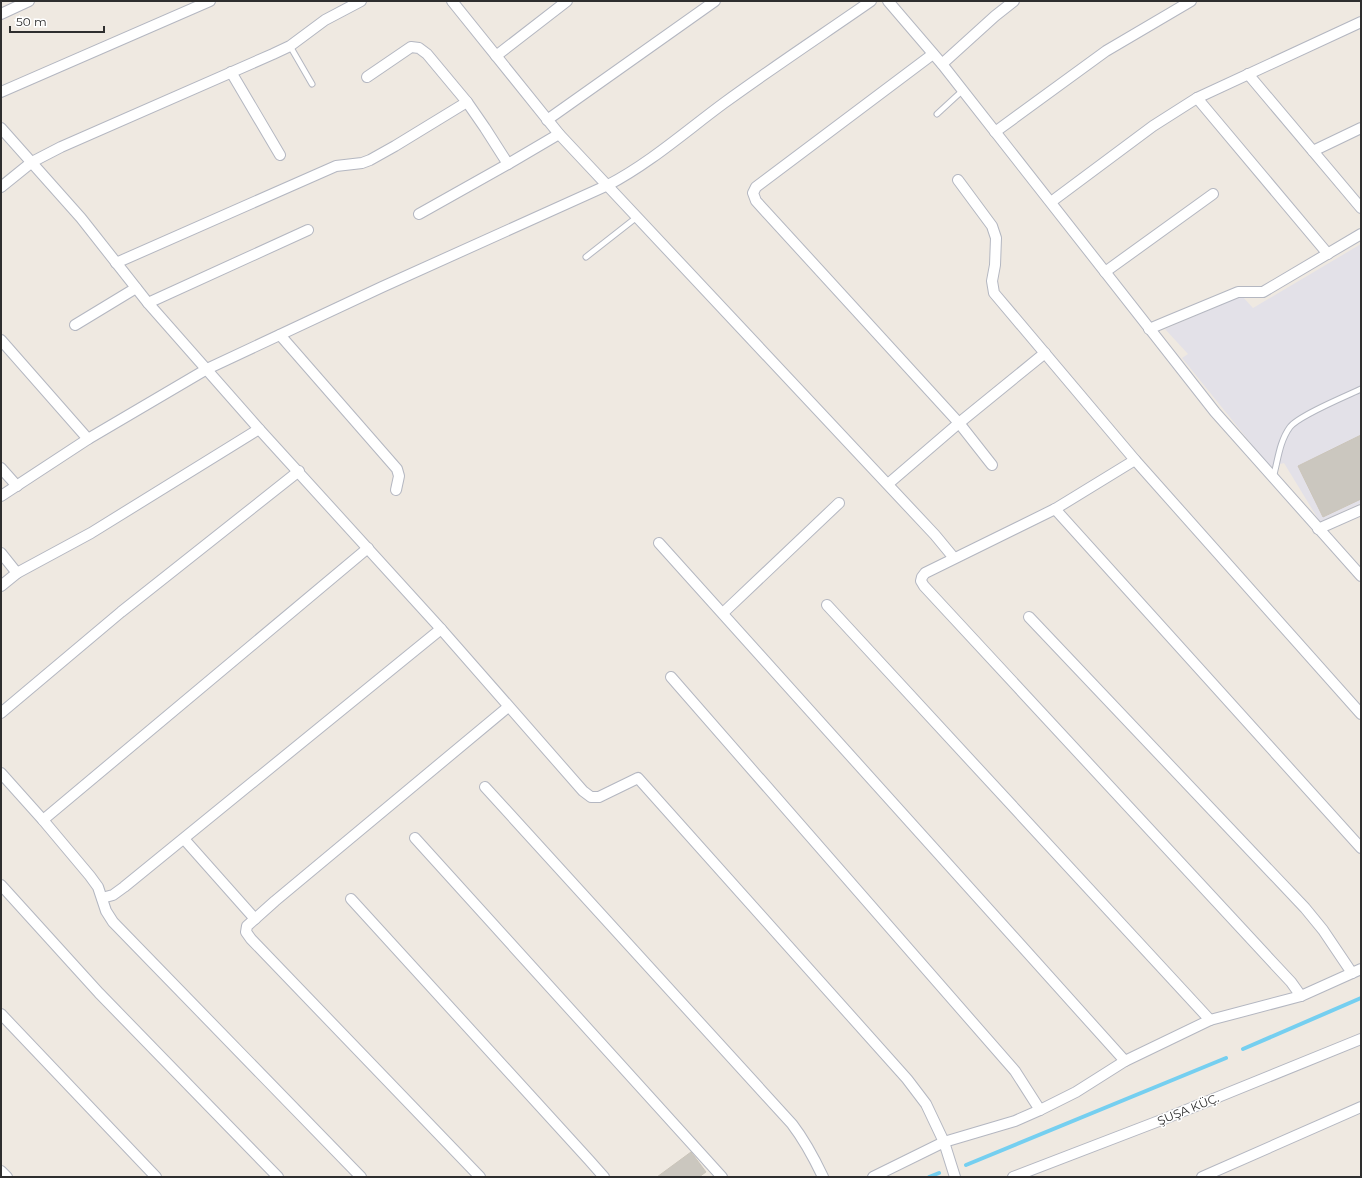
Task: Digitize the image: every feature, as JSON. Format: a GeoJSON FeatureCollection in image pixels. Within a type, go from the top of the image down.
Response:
{"type":"FeatureCollection","features":[{"type":"Feature","properties":{"kind":"street"},"geometry":{"type":"LineString","coordinates":[[1,14],[29,1]]}},
{"type":"Feature","properties":{"kind":"street"},"geometry":{"type":"LineString","coordinates":[[1,92],[210,1]]}},
{"type":"Feature","properties":{"kind":"street"},"geometry":{"type":"LineString","coordinates":[[1,187],[32,162],[61,146],[290,46],[325,20],[361,1]]}},
{"type":"Feature","properties":{"kind":"street"},"geometry":{"type":"LineString","coordinates":[[452,1],[559,134],[888,484],[940,540],[954,558]]}},
{"type":"Feature","properties":{"kind":"street"},"geometry":{"type":"LineString","coordinates":[[496,56],[567,1]]}},
{"type":"Feature","properties":{"kind":"street"},"geometry":{"type":"LineString","coordinates":[[547,120],[715,1]]}},
{"type":"Feature","properties":{"kind":"street"},"geometry":{"type":"LineString","coordinates":[[1,496],[88,439],[207,369],[382,287],[626,176],[757,79],[871,1]]}},
{"type":"Feature","properties":{"kind":"street"},"geometry":{"type":"LineString","coordinates":[[888,1],[942,64],[1215,412],[1273,479],[1361,576]]}},
{"type":"Feature","properties":{"kind":"street"},"geometry":{"type":"LineString","coordinates":[[942,64],[995,16],[1014,1]]}},
{"type":"Feature","properties":{"kind":"street"},"geometry":{"type":"LineString","coordinates":[[995,132],[1106,50],[1191,1]]}},
{"type":"Feature","properties":{"kind":"street"},"geometry":{"type":"LineString","coordinates":[[1051,202],[1153,126],[1196,98],[1361,22]]}},
{"type":"Feature","properties":{"kind":"street"},"geometry":{"type":"LineString","coordinates":[[367,76],[411,47],[420,48],[427,54],[467,102],[508,164]]}},
{"type":"Feature","properties":{"kind":"street"},"geometry":{"type":"LineString","coordinates":[[933,54],[756,187],[753,193],[756,201],[959,423],[992,465]]}},
{"type":"Feature","properties":{"kind":"street"},"geometry":{"type":"LineString","coordinates":[[231,72],[280,155]]}},
{"type":"Feature","properties":{"kind":"street"},"geometry":{"type":"LineString","coordinates":[[1248,74],[1361,208]]}},
{"type":"Feature","properties":{"kind":"street"},"geometry":{"type":"LineString","coordinates":[[1196,98],[1328,254]]}},
{"type":"Feature","properties":{"kind":"street"},"geometry":{"type":"LineString","coordinates":[[116,263],[336,166],[362,163],[370,160],[467,102]]}},
{"type":"Feature","properties":{"kind":"street"},"geometry":{"type":"LineString","coordinates":[[1,128],[81,218],[148,303],[259,429],[299,471],[441,629],[583,791],[591,797],[599,797],[638,778],[907,1080],[926,1104],[944,1142],[955,1177]]}},
{"type":"Feature","properties":{"kind":"street"},"geometry":{"type":"LineString","coordinates":[[1313,151],[1361,128]]}},
{"type":"Feature","properties":{"kind":"street"},"geometry":{"type":"LineString","coordinates":[[418,214],[559,134]]}},
{"type":"Feature","properties":{"kind":"street"},"geometry":{"type":"LineString","coordinates":[[958,180],[992,226],[996,238],[995,265],[992,282],[994,293],[1135,460],[1361,714]]}},
{"type":"Feature","properties":{"kind":"street"},"geometry":{"type":"LineString","coordinates":[[1105,272],[1213,194]]}},
{"type":"Feature","properties":{"kind":"street"},"geometry":{"type":"LineString","coordinates":[[148,303],[308,230]]}},
{"type":"Feature","properties":{"kind":"street"},"geometry":{"type":"LineString","coordinates":[[1149,329],[1238,292],[1263,292],[1361,234]]}},
{"type":"Feature","properties":{"kind":"street"},"geometry":{"type":"LineString","coordinates":[[75,325],[136,288]]}},
{"type":"Feature","properties":{"kind":"street"},"geometry":{"type":"LineString","coordinates":[[280,335],[397,469],[399,476],[396,490]]}},
{"type":"Feature","properties":{"kind":"street"},"geometry":{"type":"LineString","coordinates":[[1,340],[88,439]]}},
{"type":"Feature","properties":{"kind":"street"},"geometry":{"type":"LineString","coordinates":[[888,484],[959,423],[1045,353]]}},
{"type":"Feature","properties":{"kind":"street"},"geometry":{"type":"LineString","coordinates":[[1,586],[17,573],[90,533],[259,429]]}},
{"type":"Feature","properties":{"kind":"street"},"geometry":{"type":"LineString","coordinates":[[1135,460],[1055,509],[925,573],[921,580],[924,586],[1291,982],[1301,996]]}},
{"type":"Feature","properties":{"kind":"street"},"geometry":{"type":"LineString","coordinates":[[1,468],[17,486]]}},
{"type":"Feature","properties":{"kind":"street"},"geometry":{"type":"LineString","coordinates":[[1,713],[121,612],[299,471]]}},
{"type":"Feature","properties":{"kind":"street"},"geometry":{"type":"LineString","coordinates":[[723,613],[839,503]]}},
{"type":"Feature","properties":{"kind":"street"},"geometry":{"type":"LineString","coordinates":[[1055,509],[1361,848]]}},
{"type":"Feature","properties":{"kind":"street"},"geometry":{"type":"LineString","coordinates":[[1318,529],[1361,510]]}},
{"type":"Feature","properties":{"kind":"street"},"geometry":{"type":"LineString","coordinates":[[659,544],[723,613],[1125,1061]]}},
{"type":"Feature","properties":{"kind":"street"},"geometry":{"type":"LineString","coordinates":[[43,820],[368,548]]}},
{"type":"Feature","properties":{"kind":"street"},"geometry":{"type":"LineString","coordinates":[[1,553],[17,573]]}},
{"type":"Feature","properties":{"kind":"street"},"geometry":{"type":"LineString","coordinates":[[827,605],[1210,1020]]}},
{"type":"Feature","properties":{"kind":"street"},"geometry":{"type":"LineString","coordinates":[[873,1177],[944,1142],[1015,1121],[1040,1110],[1076,1092],[1125,1061],[1210,1020],[1301,996],[1357,971],[1305,908],[1029,617]]}},
{"type":"Feature","properties":{"kind":"street"},"geometry":{"type":"LineString","coordinates":[[102,898],[113,895],[124,887],[441,629]]}},
{"type":"Feature","properties":{"kind":"street"},"geometry":{"type":"LineString","coordinates":[[671,677],[1015,1071],[1040,1110]]}},
{"type":"Feature","properties":{"kind":"street"},"geometry":{"type":"LineString","coordinates":[[480,1177],[250,939],[246,932],[247,926],[255,919],[508,707]]}},
{"type":"Feature","properties":{"kind":"street"},"geometry":{"type":"LineString","coordinates":[[1,773],[90,876],[98,887],[106,911],[113,922],[361,1177]]}},
{"type":"Feature","properties":{"kind":"street"},"geometry":{"type":"LineString","coordinates":[[485,788],[792,1124],[802,1136],[823,1177]]}},
{"type":"Feature","properties":{"kind":"street"},"geometry":{"type":"LineString","coordinates":[[415,838],[722,1177]]}},
{"type":"Feature","properties":{"kind":"street"},"geometry":{"type":"LineString","coordinates":[[184,839],[255,919]]}},
{"type":"Feature","properties":{"kind":"street"},"geometry":{"type":"LineString","coordinates":[[1,885],[99,993],[278,1177]]}},
{"type":"Feature","properties":{"kind":"street"},"geometry":{"type":"LineString","coordinates":[[351,899],[604,1177]]}},
{"type":"Feature","properties":{"kind":"street"},"geometry":{"type":"LineString","coordinates":[[1,1014],[156,1177]]}},
{"type":"Feature","properties":{"kind":"street","name":"ŞUŞA KÜÇ."},"geometry":{"type":"LineString","coordinates":[[1013,1177],[1172,1116],[1361,1040]]}},
{"type":"Feature","properties":{"kind":"street"},"geometry":{"type":"LineString","coordinates":[[1202,1177],[1361,1107]]}},
{"type":"Feature","properties":{"kind":"street"},"geometry":{"type":"LineString","coordinates":[[1,1171],[7,1177]]}},
{"type":"Feature","properties":{"kind":"lane"},"geometry":{"type":"LineString","coordinates":[[290,46],[312,84]]}},
{"type":"Feature","properties":{"kind":"lane"},"geometry":{"type":"LineString","coordinates":[[937,114],[962,91]]}},
{"type":"Feature","properties":{"kind":"lane"},"geometry":{"type":"LineString","coordinates":[[586,257],[637,217]]}},
{"type":"Feature","properties":{"kind":"lane"},"geometry":{"type":"LineString","coordinates":[[1273,479],[1279,452],[1290,426],[1300,419],[1361,389]]}},
{"type":"Feature","properties":{"kind":"shaded area"},"geometry":{"type":"Polygon","coordinates":[[[1361,244],[1361,503],[1320,522],[1284,463],[1270,467],[1182,358],[1188,354],[1165,329],[1242,296],[1253,308],[1361,244]]]}},
{"type":"Feature","properties":{"kind":"building"},"geometry":{"type":"Polygon","coordinates":[[[1361,435],[1361,499],[1323,517],[1298,466],[1361,435]]]}},
{"type":"Feature","properties":{"kind":"building"},"geometry":{"type":"Polygon","coordinates":[[[691,1152],[706,1172],[699,1177],[657,1177],[691,1152]]]}},
{"type":"Feature","properties":{"kind":"waterway"},"geometry":{"type":"LineString","coordinates":[[1243,1049],[1361,998]]}},
{"type":"Feature","properties":{"kind":"waterway"},"geometry":{"type":"LineString","coordinates":[[966,1165],[1226,1058]]}},
{"type":"Feature","properties":{"kind":"waterway"},"geometry":{"type":"LineString","coordinates":[[929,1177],[939,1173]]}}]}
